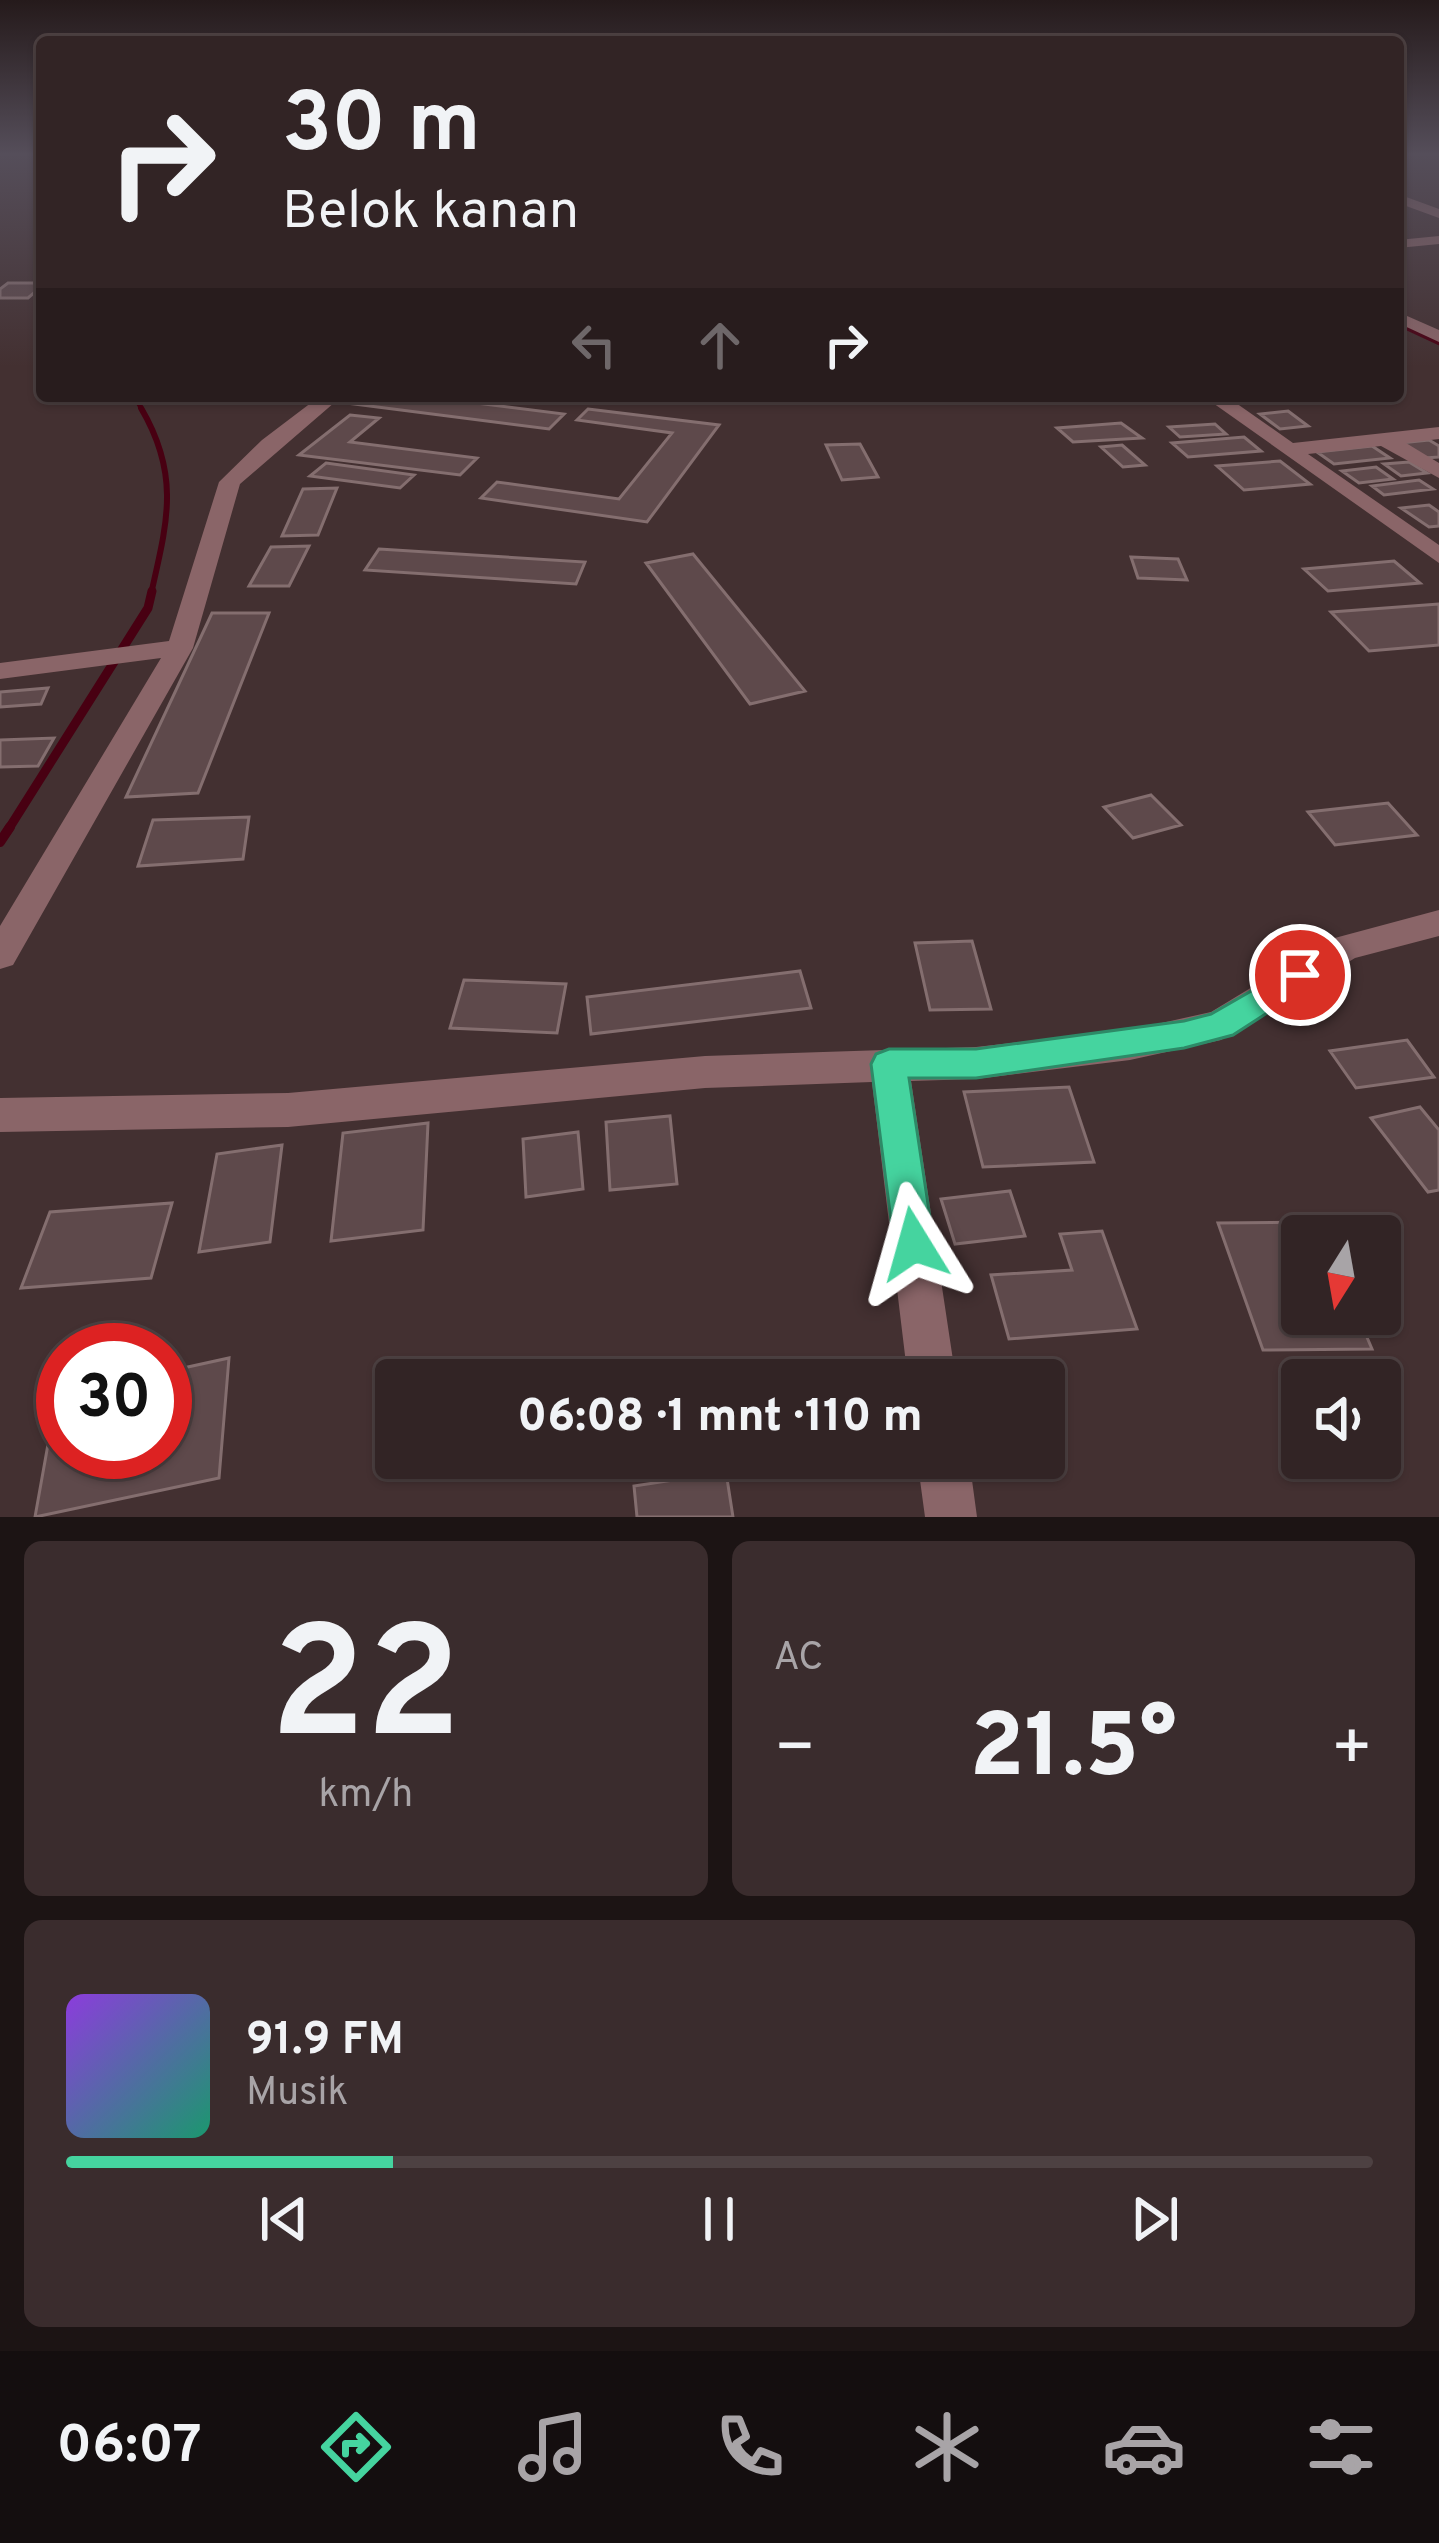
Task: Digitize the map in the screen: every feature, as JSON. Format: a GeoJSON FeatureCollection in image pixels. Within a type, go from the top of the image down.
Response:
{"type":"FeatureCollection","features":[{"type":"Feature","properties":{"kind":"street"},"geometry":{"type":"LineString","coordinates":[[1404,243],[1439,240]]}},
{"type":"Feature","properties":{"kind":"street"},"geometry":{"type":"LineString","coordinates":[[1404,320],[1439,337]]}},
{"type":"Feature","properties":{"kind":"street"},"geometry":{"type":"LineString","coordinates":[[0,956],[119,759],[180,647],[230,482],[239,469],[324,402]]}},
{"type":"Feature","properties":{"kind":"street"},"geometry":{"type":"LineString","coordinates":[[1221,402],[1439,556]]}},
{"type":"Feature","properties":{"kind":"street"},"geometry":{"type":"LineString","coordinates":[[1288,450],[1439,433]]}},
{"type":"Feature","properties":{"kind":"street"},"geometry":{"type":"LineString","coordinates":[[1385,439],[1439,472]]}},
{"type":"Feature","properties":{"kind":"street"},"geometry":{"type":"LineString","coordinates":[[0,671],[180,647]]}},
{"type":"Feature","properties":{"kind":"street"},"geometry":{"type":"LineString","coordinates":[[0,1115],[288,1110],[705,1072],[976,1064],[1130,1045],[1220,1025],[1344,948],[1439,923]]}},
{"type":"Feature","properties":{"kind":"street"},"geometry":{"type":"LineString","coordinates":[[889,1064],[929,1359]]}},
{"type":"Feature","properties":{"kind":"street"},"geometry":{"type":"LineString","coordinates":[[946,1479],[951,1517]]}},
{"type":"Feature","properties":{"kind":"building"},"geometry":{"type":"Polygon","coordinates":[[[8,283],[36,283],[36,291],[28,298],[0,298],[0,289],[8,283]]]}},
{"type":"Feature","properties":{"kind":"building"},"geometry":{"type":"Polygon","coordinates":[[[468,402],[564,414],[549,429],[354,404],[468,402]]]}},
{"type":"Feature","properties":{"kind":"building"},"geometry":{"type":"Polygon","coordinates":[[[588,409],[719,425],[647,522],[481,498],[497,482],[619,499],[672,433],[577,420],[588,409]]]}},
{"type":"Feature","properties":{"kind":"building"},"geometry":{"type":"Polygon","coordinates":[[[1288,411],[1308,426],[1280,429],[1260,414],[1288,411]]]}},
{"type":"Feature","properties":{"kind":"building"},"geometry":{"type":"Polygon","coordinates":[[[350,415],[379,418],[350,442],[477,458],[460,475],[299,455],[350,415]]]}},
{"type":"Feature","properties":{"kind":"building"},"geometry":{"type":"Polygon","coordinates":[[[1121,423],[1142,438],[1073,442],[1057,428],[1121,423]]]}},
{"type":"Feature","properties":{"kind":"building"},"geometry":{"type":"Polygon","coordinates":[[[1215,424],[1226,434],[1180,437],[1169,427],[1215,424]]]}},
{"type":"Feature","properties":{"kind":"building"},"geometry":{"type":"Polygon","coordinates":[[[1244,437],[1261,451],[1188,457],[1172,443],[1244,437]]]}},
{"type":"Feature","properties":{"kind":"building"},"geometry":{"type":"Polygon","coordinates":[[[1429,440],[1439,446],[1439,457],[1425,458],[1400,443],[1429,440]]]}},
{"type":"Feature","properties":{"kind":"building"},"geometry":{"type":"Polygon","coordinates":[[[860,444],[878,477],[842,480],[826,445],[860,444]]]}},
{"type":"Feature","properties":{"kind":"building"},"geometry":{"type":"Polygon","coordinates":[[[1122,445],[1145,465],[1123,467],[1101,447],[1122,445]]]}},
{"type":"Feature","properties":{"kind":"building"},"geometry":{"type":"Polygon","coordinates":[[[1372,446],[1390,458],[1334,464],[1317,452],[1372,446]]]}},
{"type":"Feature","properties":{"kind":"building"},"geometry":{"type":"Polygon","coordinates":[[[1280,461],[1310,484],[1244,490],[1217,466],[1280,461]]]}},
{"type":"Feature","properties":{"kind":"building"},"geometry":{"type":"Polygon","coordinates":[[[1409,462],[1427,473],[1401,476],[1384,464],[1409,462]]]}},
{"type":"Feature","properties":{"kind":"building"},"geometry":{"type":"Polygon","coordinates":[[[326,463],[414,475],[400,488],[310,476],[326,463]]]}},
{"type":"Feature","properties":{"kind":"building"},"geometry":{"type":"Polygon","coordinates":[[[1376,467],[1393,479],[1359,483],[1342,471],[1376,467]]]}},
{"type":"Feature","properties":{"kind":"building"},"geometry":{"type":"Polygon","coordinates":[[[1419,480],[1433,489],[1384,495],[1372,486],[1419,480]]]}},
{"type":"Feature","properties":{"kind":"building"},"geometry":{"type":"Polygon","coordinates":[[[337,488],[318,535],[282,536],[303,489],[337,488]]]}},
{"type":"Feature","properties":{"kind":"building"},"geometry":{"type":"Polygon","coordinates":[[[1429,505],[1439,512],[1439,526],[1429,527],[1401,508],[1429,505]]]}},
{"type":"Feature","properties":{"kind":"building"},"geometry":{"type":"Polygon","coordinates":[[[309,546],[289,586],[249,586],[271,547],[309,546]]]}},
{"type":"Feature","properties":{"kind":"building"},"geometry":{"type":"Polygon","coordinates":[[[379,549],[585,562],[576,584],[365,570],[379,549]]]}},
{"type":"Feature","properties":{"kind":"building"},"geometry":{"type":"Polygon","coordinates":[[[693,554],[805,691],[750,704],[646,563],[693,554]]]}},
{"type":"Feature","properties":{"kind":"building"},"geometry":{"type":"Polygon","coordinates":[[[1131,557],[1178,559],[1187,580],[1138,578],[1131,557]]]}},
{"type":"Feature","properties":{"kind":"building"},"geometry":{"type":"Polygon","coordinates":[[[1394,561],[1420,583],[1328,591],[1304,569],[1394,561]]]}},
{"type":"Feature","properties":{"kind":"building"},"geometry":{"type":"Polygon","coordinates":[[[1439,604],[1439,645],[1369,651],[1331,612],[1439,604]]]}},
{"type":"Feature","properties":{"kind":"building"},"geometry":{"type":"Polygon","coordinates":[[[212,613],[269,613],[198,793],[126,797],[212,613]]]}},
{"type":"Feature","properties":{"kind":"building"},"geometry":{"type":"Polygon","coordinates":[[[48,688],[41,704],[0,707],[0,692],[48,688]]]}},
{"type":"Feature","properties":{"kind":"building"},"geometry":{"type":"Polygon","coordinates":[[[54,738],[38,766],[0,767],[0,740],[54,738]]]}},
{"type":"Feature","properties":{"kind":"building"},"geometry":{"type":"Polygon","coordinates":[[[1151,795],[1181,825],[1133,838],[1104,807],[1151,795]]]}},
{"type":"Feature","properties":{"kind":"building"},"geometry":{"type":"Polygon","coordinates":[[[1388,803],[1417,835],[1335,845],[1308,812],[1388,803]]]}},
{"type":"Feature","properties":{"kind":"building"},"geometry":{"type":"Polygon","coordinates":[[[249,817],[243,859],[138,866],[153,820],[249,817]]]}},
{"type":"Feature","properties":{"kind":"building"},"geometry":{"type":"Polygon","coordinates":[[[972,941],[991,1009],[930,1010],[915,943],[972,941]]]}},
{"type":"Feature","properties":{"kind":"building"},"geometry":{"type":"Polygon","coordinates":[[[800,971],[811,1008],[591,1034],[587,997],[800,971]]]}},
{"type":"Feature","properties":{"kind":"building"},"geometry":{"type":"Polygon","coordinates":[[[464,980],[566,984],[557,1033],[450,1028],[464,980]]]}},
{"type":"Feature","properties":{"kind":"building"},"geometry":{"type":"Polygon","coordinates":[[[1407,1040],[1434,1077],[1356,1088],[1330,1051],[1407,1040]]]}},
{"type":"Feature","properties":{"kind":"building"},"geometry":{"type":"Polygon","coordinates":[[[1069,1087],[1094,1162],[983,1167],[964,1092],[1069,1087]]]}},
{"type":"Feature","properties":{"kind":"building"},"geometry":{"type":"Polygon","coordinates":[[[1420,1107],[1439,1130],[1439,1190],[1428,1192],[1371,1118],[1420,1107]]]}},
{"type":"Feature","properties":{"kind":"building"},"geometry":{"type":"Polygon","coordinates":[[[670,1116],[677,1184],[610,1190],[606,1122],[670,1116]]]}},
{"type":"Feature","properties":{"kind":"building"},"geometry":{"type":"Polygon","coordinates":[[[428,1123],[423,1230],[331,1241],[343,1133],[428,1123]]]}},
{"type":"Feature","properties":{"kind":"building"},"geometry":{"type":"Polygon","coordinates":[[[578,1132],[583,1189],[526,1197],[523,1139],[578,1132]]]}},
{"type":"Feature","properties":{"kind":"building"},"geometry":{"type":"Polygon","coordinates":[[[282,1145],[270,1242],[199,1252],[217,1154],[282,1145]]]}},
{"type":"Feature","properties":{"kind":"building"},"geometry":{"type":"Polygon","coordinates":[[[1010,1191],[1025,1236],[955,1244],[941,1199],[1010,1191]]]}},
{"type":"Feature","properties":{"kind":"building"},"geometry":{"type":"Polygon","coordinates":[[[172,1203],[151,1278],[21,1288],[50,1212],[172,1203]]]}},
{"type":"Feature","properties":{"kind":"building"},"geometry":{"type":"Polygon","coordinates":[[[1281,1222],[1281,1335],[1366,1335],[1372,1349],[1263,1350],[1218,1223],[1281,1222]]]}},
{"type":"Feature","properties":{"kind":"building"},"geometry":{"type":"Polygon","coordinates":[[[1102,1231],[1137,1329],[1009,1339],[991,1275],[1072,1270],[1060,1234],[1102,1231]]]}},
{"type":"Feature","properties":{"kind":"building"},"geometry":{"type":"Polygon","coordinates":[[[229,1358],[219,1478],[35,1517],[42,1479],[192,1479],[192,1366],[229,1358]]]}},
{"type":"Feature","properties":{"kind":"building"},"geometry":{"type":"Polygon","coordinates":[[[727,1479],[733,1517],[637,1517],[634,1486],[727,1479]]]}},
{"type":"Feature","properties":{"kind":"waterway"},"geometry":{"type":"LineString","coordinates":[[1404,327],[1439,343]]}},
{"type":"Feature","properties":{"kind":"waterway"},"geometry":{"type":"LineString","coordinates":[[138,402],[143,411]]}},
{"type":"Feature","properties":{"kind":"waterway"},"geometry":{"type":"LineString","coordinates":[[141,408],[154,433],[166,478],[165,522],[151,594]]}},
{"type":"Feature","properties":{"kind":"waterway"},"geometry":{"type":"LineString","coordinates":[[8,830],[148,608],[152,591]]}},
{"type":"Feature","properties":{"kind":"waterway"},"geometry":{"type":"LineString","coordinates":[[0,842],[8,830]]}},
{"type":"Feature","properties":{"kind":"route"},"geometry":{"type":"LineString","coordinates":[[914,1244],[889,1064],[976,1064],[1184,1035],[1220,1025],[1300,975]]}}]}
